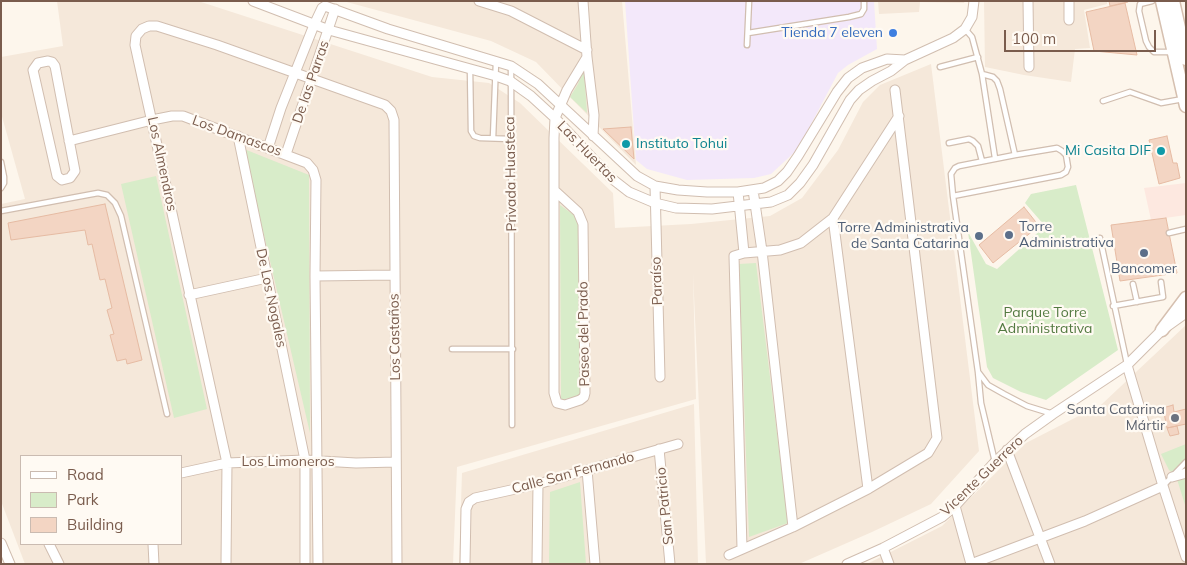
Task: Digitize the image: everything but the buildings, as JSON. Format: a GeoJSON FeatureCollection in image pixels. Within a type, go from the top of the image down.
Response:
{"type":"FeatureCollection","features":[{"type":"Feature","properties":{"kind":"main road"},"geometry":{"type":"LineString","coordinates":[[1171,2],[1173,52],[1185,101]]}},
{"type":"Feature","properties":{"kind":"main road"},"geometry":{"type":"LineString","coordinates":[[1171,2],[1186,59]]}},
{"type":"Feature","properties":{"kind":"main road"},"geometry":{"type":"LineString","coordinates":[[1162,330],[1186,298]]}},
{"type":"Feature","properties":{"kind":"street","name":"Las Huertas"},"geometry":{"type":"LineString","coordinates":[[253,1],[329,30],[510,81],[531,96],[555,118],[611,178],[629,192],[655,203],[676,208],[712,209],[739,207],[771,202],[788,195],[800,183],[850,100],[859,90],[891,71],[905,60],[952,38],[966,29]]}},
{"type":"Feature","properties":{"kind":"street"},"geometry":{"type":"LineString","coordinates":[[479,1],[510,11],[587,54]]}},
{"type":"Feature","properties":{"kind":"street"},"geometry":{"type":"LineString","coordinates":[[510,1],[510,11]]}},
{"type":"Feature","properties":{"kind":"street"},"geometry":{"type":"LineString","coordinates":[[583,1],[594,115],[593,136]]}},
{"type":"Feature","properties":{"kind":"street"},"geometry":{"type":"LineString","coordinates":[[966,29],[972,17],[974,1]]}},
{"type":"Feature","properties":{"kind":"street"},"geometry":{"type":"LineString","coordinates":[[1028,1],[1029,67]]}},
{"type":"Feature","properties":{"kind":"street"},"geometry":{"type":"LineString","coordinates":[[1070,1],[1070,20]]}},
{"type":"Feature","properties":{"kind":"street","name":"Las Huertas"},"geometry":{"type":"LineString","coordinates":[[322,8],[327,6],[388,29],[511,66],[538,84],[638,176],[655,186],[688,191],[738,192],[764,188],[778,181],[787,172],[836,92],[848,78],[862,68],[887,59],[905,60]]}},
{"type":"Feature","properties":{"kind":"street","name":"De las Parras"},"geometry":{"type":"LineString","coordinates":[[268,148],[281,108],[322,8]]}},
{"type":"Feature","properties":{"kind":"street","name":"De las Parras"},"geometry":{"type":"LineString","coordinates":[[286,154],[336,9]]}},
{"type":"Feature","properties":{"kind":"street","name":"Los Almendros"},"geometry":{"type":"LineString","coordinates":[[226,563],[227,463],[135,44],[136,36],[142,29],[156,26],[217,44],[385,105],[391,111]]}},
{"type":"Feature","properties":{"kind":"street","name":"Paseo del Prado"},"geometry":{"type":"LineString","coordinates":[[554,190],[578,212],[583,224],[585,392],[584,397],[580,400],[565,405],[557,404],[554,393],[554,190],[555,118],[560,104],[587,54]]}},
{"type":"Feature","properties":{"kind":"street"},"geometry":{"type":"LineString","coordinates":[[48,61],[55,66],[69,141],[75,171],[70,178],[62,180],[57,176],[46,132],[34,70],[38,63],[48,61]]}},
{"type":"Feature","properties":{"kind":"street"},"geometry":{"type":"LineString","coordinates":[[729,555],[793,527],[868,489],[928,453],[937,438],[895,90]]}},
{"type":"Feature","properties":{"kind":"street","name":"Los Castaños"},"geometry":{"type":"LineString","coordinates":[[391,111],[394,120],[397,564]]}},
{"type":"Feature","properties":{"kind":"street","name":"Los Damascos"},"geometry":{"type":"LineString","coordinates":[[69,141],[152,120],[183,116],[307,163],[313,170],[316,180],[315,276]]}},
{"type":"Feature","properties":{"kind":"street"},"geometry":{"type":"LineString","coordinates":[[742,548],[733,258],[736,254],[780,250],[801,243],[833,218],[899,116]]}},
{"type":"Feature","properties":{"kind":"street","name":"De Los Nogales"},"geometry":{"type":"LineString","coordinates":[[238,136],[305,460]]}},
{"type":"Feature","properties":{"kind":"street","name":"Paraíso"},"geometry":{"type":"LineString","coordinates":[[655,186],[660,377]]}},
{"type":"Feature","properties":{"kind":"street"},"geometry":{"type":"LineString","coordinates":[[753,190],[762,251],[793,527]]}},
{"type":"Feature","properties":{"kind":"street"},"geometry":{"type":"LineString","coordinates":[[738,192],[744,253]]}},
{"type":"Feature","properties":{"kind":"street"},"geometry":{"type":"LineString","coordinates":[[833,218],[868,489]]}},
{"type":"Feature","properties":{"kind":"street"},"geometry":{"type":"LineString","coordinates":[[318,564],[315,276],[394,275]]}},
{"type":"Feature","properties":{"kind":"street"},"geometry":{"type":"LineString","coordinates":[[189,295],[267,278]]}},
{"type":"Feature","properties":{"kind":"street","name":"Vicente Guerrero"},"geometry":{"type":"LineString","coordinates":[[847,564],[926,526],[955,506],[995,462],[1025,434],[1127,365],[1162,330],[1186,313]]}},
{"type":"Feature","properties":{"kind":"street"},"geometry":{"type":"LineString","coordinates":[[1127,365],[1186,557]]}},
{"type":"Feature","properties":{"kind":"street","name":"Calle San Fernando"},"geometry":{"type":"LineString","coordinates":[[465,564],[466,509],[475,498],[538,484],[678,444]]}},
{"type":"Feature","properties":{"kind":"street","name":"San Patricio"},"geometry":{"type":"LineString","coordinates":[[659,449],[670,564]]}},
{"type":"Feature","properties":{"kind":"street"},"geometry":{"type":"LineString","coordinates":[[1007,450],[1050,564]]}},
{"type":"Feature","properties":{"kind":"street"},"geometry":{"type":"LineString","coordinates":[[305,460],[305,564]]}},
{"type":"Feature","properties":{"kind":"street","name":"Los Limoneros"},"geometry":{"type":"LineString","coordinates":[[182,473],[227,463],[305,460],[356,463],[396,462]]}},
{"type":"Feature","properties":{"kind":"street"},"geometry":{"type":"LineString","coordinates":[[587,470],[595,564]]}},
{"type":"Feature","properties":{"kind":"street"},"geometry":{"type":"LineString","coordinates":[[1172,477],[1186,473]]}},
{"type":"Feature","properties":{"kind":"street"},"geometry":{"type":"LineString","coordinates":[[537,564],[538,484]]}},
{"type":"Feature","properties":{"kind":"street"},"geometry":{"type":"LineString","coordinates":[[955,506],[971,564],[1085,521],[1163,486]]}},
{"type":"Feature","properties":{"kind":"street"},"geometry":{"type":"LineString","coordinates":[[1,543],[10,564]]}},
{"type":"Feature","properties":{"kind":"street"},"geometry":{"type":"LineString","coordinates":[[50,545],[59,564]]}},
{"type":"Feature","properties":{"kind":"street"},"geometry":{"type":"LineString","coordinates":[[153,545],[154,564]]}},
{"type":"Feature","properties":{"kind":"street"},"geometry":{"type":"LineString","coordinates":[[883,548],[889,564]]}},
{"type":"Feature","properties":{"kind":"lane"},"geometry":{"type":"LineString","coordinates":[[747,45],[749,1]]}},
{"type":"Feature","properties":{"kind":"lane"},"geometry":{"type":"LineString","coordinates":[[748,33],[861,14],[864,9],[864,1]]}},
{"type":"Feature","properties":{"kind":"lane"},"geometry":{"type":"LineString","coordinates":[[1152,1],[1140,4],[1139,10],[1148,47],[1154,52],[1173,52]]}},
{"type":"Feature","properties":{"kind":"lane"},"geometry":{"type":"LineString","coordinates":[[966,29],[972,37],[982,74],[995,158]]}},
{"type":"Feature","properties":{"kind":"lane"},"geometry":{"type":"LineString","coordinates":[[940,67],[978,57]]}},
{"type":"Feature","properties":{"kind":"lane"},"geometry":{"type":"LineString","coordinates":[[493,138],[496,61]]}},
{"type":"Feature","properties":{"kind":"lane","name":"Privada Huasteca"},"geometry":{"type":"LineString","coordinates":[[511,66],[512,425]]}},
{"type":"Feature","properties":{"kind":"lane"},"geometry":{"type":"LineString","coordinates":[[470,69],[471,131],[474,136],[480,138],[511,139]]}},
{"type":"Feature","properties":{"kind":"lane"},"geometry":{"type":"LineString","coordinates":[[982,74],[993,77],[997,81],[1014,155]]}},
{"type":"Feature","properties":{"kind":"lane"},"geometry":{"type":"LineString","coordinates":[[1102,101],[1130,92],[1161,102],[1185,101]]}},
{"type":"Feature","properties":{"kind":"lane"},"geometry":{"type":"LineString","coordinates":[[949,143],[969,139],[973,141],[978,146],[982,161]]}},
{"type":"Feature","properties":{"kind":"lane"},"geometry":{"type":"LineString","coordinates":[[953,196],[1061,175],[1068,168],[1066,155],[1057,148],[995,158],[959,166],[951,174],[953,196],[978,372],[981,403],[995,462]]}},
{"type":"Feature","properties":{"kind":"lane"},"geometry":{"type":"LineString","coordinates":[[1,162],[4,176],[4,183],[1,188]]}},
{"type":"Feature","properties":{"kind":"lane"},"geometry":{"type":"LineString","coordinates":[[1,211],[98,193],[107,195],[116,203],[167,414]]}},
{"type":"Feature","properties":{"kind":"lane"},"geometry":{"type":"LineString","coordinates":[[1169,233],[1186,229]]}},
{"type":"Feature","properties":{"kind":"lane"},"geometry":{"type":"LineString","coordinates":[[1100,238],[1127,365]]}},
{"type":"Feature","properties":{"kind":"lane"},"geometry":{"type":"LineString","coordinates":[[1114,306],[1163,297],[1161,282]]}},
{"type":"Feature","properties":{"kind":"lane"},"geometry":{"type":"LineString","coordinates":[[1133,284],[1137,302]]}},
{"type":"Feature","properties":{"kind":"lane"},"geometry":{"type":"LineString","coordinates":[[452,349],[513,349]]}},
{"type":"Feature","properties":{"kind":"lane"},"geometry":{"type":"LineString","coordinates":[[978,372],[988,385],[996,390],[1027,406],[1053,414]]}},
{"type":"Feature","properties":{"kind":"lane"},"geometry":{"type":"LineString","coordinates":[[1163,486],[1186,462]]}},
{"type":"Feature","properties":{"kind":"shaded area"},"geometry":{"type":"Polygon","coordinates":[[[57,1],[198,1],[432,77],[489,83],[520,103],[613,193],[615,228],[691,224],[770,216],[802,198],[838,150],[863,102],[880,85],[931,64],[979,451],[931,504],[799,564],[706,564],[693,273],[696,399],[457,467],[453,564],[25,564],[1,501],[1,204],[25,199],[1,113],[1,57],[63,46],[57,1]]]}},
{"type":"Feature","properties":{"kind":"shaded area"},"geometry":{"type":"Polygon","coordinates":[[[343,1],[622,1],[636,165],[536,62],[491,41],[343,1]]]}},
{"type":"Feature","properties":{"kind":"shaded area"},"geometry":{"type":"Polygon","coordinates":[[[625,1],[874,1],[877,49],[848,65],[838,73],[798,149],[771,174],[754,178],[687,180],[647,169],[636,160],[625,1]]]}},
{"type":"Feature","properties":{"kind":"shaded area"},"geometry":{"type":"Polygon","coordinates":[[[878,1],[965,1],[964,3],[920,2],[919,12],[879,14],[878,1]]]}},
{"type":"Feature","properties":{"kind":"shaded area"},"geometry":{"type":"Polygon","coordinates":[[[984,1],[1107,1],[1107,4],[1084,10],[1090,48],[1075,49],[1071,82],[985,67],[984,1]]]}},
{"type":"Feature","properties":{"kind":"shaded area"},"geometry":{"type":"Polygon","coordinates":[[[1186,183],[1186,215],[1151,220],[1144,188],[1186,183]]]}},
{"type":"Feature","properties":{"kind":"shaded area"},"geometry":{"type":"Polygon","coordinates":[[[1186,325],[1186,564],[867,564],[942,526],[1026,443],[1102,404],[1186,325]]]}},
{"type":"Feature","properties":{"kind":"shaded area"},"geometry":{"type":"Polygon","coordinates":[[[694,404],[698,564],[459,564],[462,473],[694,404]]]}},
{"type":"Feature","properties":{"kind":"green space"},"geometry":{"type":"Polygon","coordinates":[[[584,68],[587,113],[570,97],[578,84],[584,68]]]}},
{"type":"Feature","properties":{"kind":"green space"},"geometry":{"type":"Polygon","coordinates":[[[244,149],[309,175],[310,433],[244,149]]]}},
{"type":"Feature","properties":{"kind":"green space"},"geometry":{"type":"Polygon","coordinates":[[[156,176],[207,409],[174,418],[121,184],[156,176]]]}},
{"type":"Feature","properties":{"kind":"green space","name":"Parque Torre Administrativa"},"geometry":{"type":"Polygon","coordinates":[[[1076,185],[1118,350],[1046,400],[1021,392],[993,378],[987,367],[968,232],[986,264],[997,269],[1045,226],[1025,203],[1031,194],[1076,185]]]}},
{"type":"Feature","properties":{"kind":"green space"},"geometry":{"type":"Polygon","coordinates":[[[560,205],[578,218],[581,395],[561,400],[560,205]]]}},
{"type":"Feature","properties":{"kind":"green space"},"geometry":{"type":"Polygon","coordinates":[[[756,263],[788,523],[749,537],[739,264],[756,263]]]}},
{"type":"Feature","properties":{"kind":"green space"},"geometry":{"type":"Polygon","coordinates":[[[1186,444],[1186,508],[1176,476],[1169,470],[1161,454],[1186,444]]]}},
{"type":"Feature","properties":{"kind":"green space"},"geometry":{"type":"Polygon","coordinates":[[[580,482],[586,564],[549,564],[550,492],[580,482]]]}},
{"type":"Feature","properties":{"kind":"place","name":"Tienda 7 eleven"},"geometry":{"type":"Point","coordinates":[893,33]}},
{"type":"Feature","properties":{"kind":"place","name":"Instituto Tohui"},"geometry":{"type":"Point","coordinates":[626,144]}},
{"type":"Feature","properties":{"kind":"place","name":"Mi Casita DIF"},"geometry":{"type":"Point","coordinates":[1161,151]}},
{"type":"Feature","properties":{"kind":"place","name":"Torre Administrativa"},"geometry":{"type":"Point","coordinates":[1009,235]}},
{"type":"Feature","properties":{"kind":"place","name":"Torre Administrativa de Santa Catarina"},"geometry":{"type":"Point","coordinates":[979,236]}},
{"type":"Feature","properties":{"kind":"place","name":"Bancomer"},"geometry":{"type":"Point","coordinates":[1144,253]}},
{"type":"Feature","properties":{"kind":"place","name":"Santa Catarina Mártir"},"geometry":{"type":"Point","coordinates":[1175,418]}}]}
